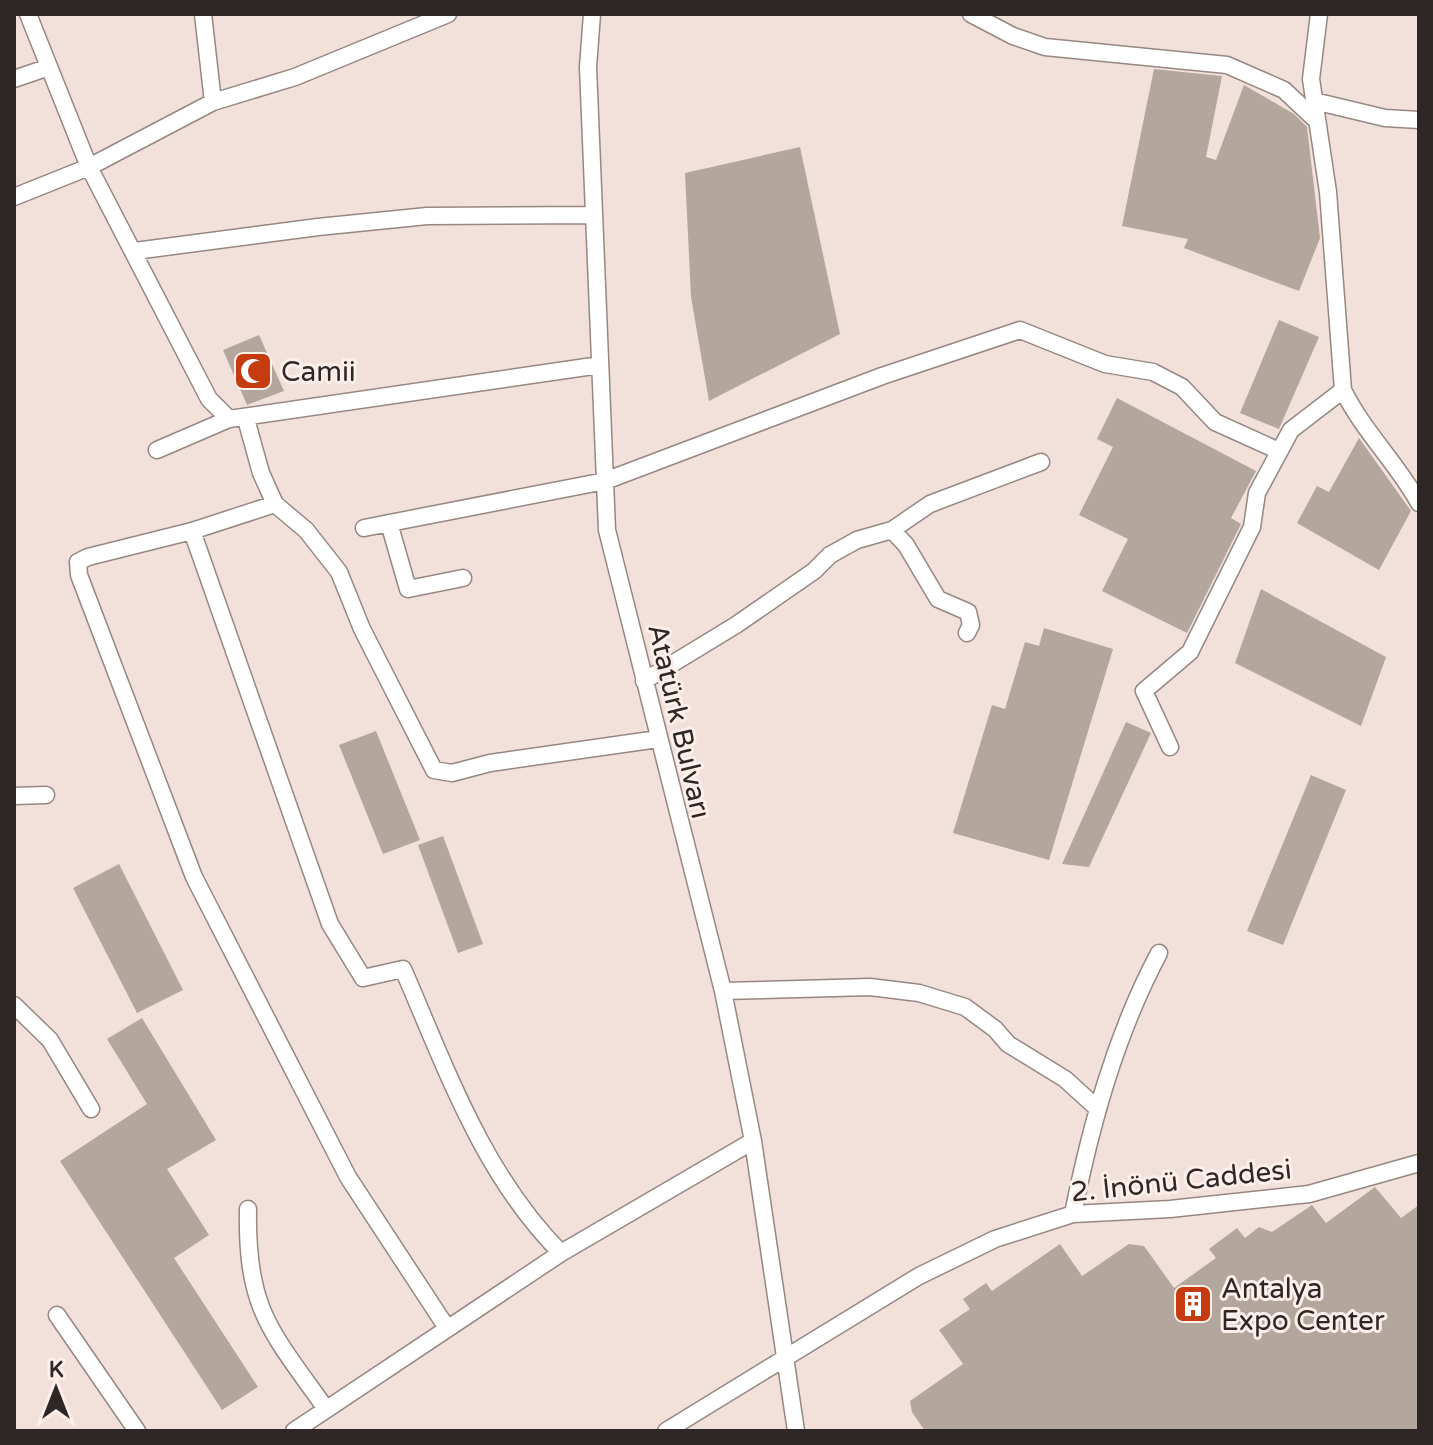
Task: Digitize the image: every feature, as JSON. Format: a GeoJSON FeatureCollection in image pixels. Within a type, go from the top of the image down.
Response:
{"type":"FeatureCollection","features":[{"type":"Feature","properties":{"kind":"street"},"geometry":{"type":"LineString","coordinates":[[28,14],[89,167],[209,399],[238,419],[275,504],[306,530],[339,572],[362,629],[434,770],[452,773],[490,763],[658,739]]}},
{"type":"Feature","properties":{"kind":"street"},"geometry":{"type":"LineString","coordinates":[[203,14],[213,102]]}},
{"type":"Feature","properties":{"kind":"street"},"geometry":{"type":"LineString","coordinates":[[14,197],[89,167],[213,102],[295,77],[448,14]]}},
{"type":"Feature","properties":{"kind":"street","name":"Atatürk Bulvarı"},"geometry":{"type":"LineString","coordinates":[[592,14],[588,67],[607,530],[723,991],[753,1141],[796,1431]]}},
{"type":"Feature","properties":{"kind":"street"},"geometry":{"type":"LineString","coordinates":[[971,14],[1013,36],[1045,47],[1227,65],[1284,90],[1317,121]]}},
{"type":"Feature","properties":{"kind":"street"},"geometry":{"type":"LineString","coordinates":[[1319,14],[1311,79],[1328,192],[1343,390],[1355,414],[1407,481],[1419,503]]}},
{"type":"Feature","properties":{"kind":"street"},"geometry":{"type":"LineString","coordinates":[[14,79],[49,67]]}},
{"type":"Feature","properties":{"kind":"street"},"geometry":{"type":"LineString","coordinates":[[1314,101],[1385,118],[1419,120]]}},
{"type":"Feature","properties":{"kind":"street"},"geometry":{"type":"LineString","coordinates":[[135,251],[427,216],[594,215]]}},
{"type":"Feature","properties":{"kind":"street"},"geometry":{"type":"LineString","coordinates":[[364,528],[605,481],[882,376],[1020,330],[1105,364],[1153,372],[1182,387],[1215,422],[1279,451]]}},
{"type":"Feature","properties":{"kind":"street"},"geometry":{"type":"LineString","coordinates":[[157,450],[238,419],[600,365]]}},
{"type":"Feature","properties":{"kind":"street"},"geometry":{"type":"LineString","coordinates":[[1170,747],[1144,691],[1190,652],[1252,527],[1257,493],[1291,430],[1343,390]]}},
{"type":"Feature","properties":{"kind":"street"},"geometry":{"type":"LineString","coordinates":[[644,681],[736,625],[814,571],[830,555],[857,540],[892,530],[930,504],[994,478],[1021,473],[1041,462]]}},
{"type":"Feature","properties":{"kind":"street"},"geometry":{"type":"LineString","coordinates":[[275,504],[192,531],[88,557],[78,562],[79,575],[194,877],[348,1177],[447,1328]]}},
{"type":"Feature","properties":{"kind":"street"},"geometry":{"type":"LineString","coordinates":[[389,523],[408,589],[463,578]]}},
{"type":"Feature","properties":{"kind":"street"},"geometry":{"type":"LineString","coordinates":[[892,530],[906,545],[938,599],[968,612],[971,625],[967,633]]}},
{"type":"Feature","properties":{"kind":"street"},"geometry":{"type":"LineString","coordinates":[[192,531],[330,924],[363,978],[403,969],[493,1168],[530,1223],[561,1253]]}},
{"type":"Feature","properties":{"kind":"street"},"geometry":{"type":"LineString","coordinates":[[14,796],[46,795]]}},
{"type":"Feature","properties":{"kind":"street"},"geometry":{"type":"LineString","coordinates":[[1073,1214],[1098,1109],[1140,989],[1159,953]]}},
{"type":"Feature","properties":{"kind":"street"},"geometry":{"type":"LineString","coordinates":[[723,991],[870,987],[919,993],[965,1007],[995,1029],[1008,1044],[1065,1079],[1098,1109]]}},
{"type":"Feature","properties":{"kind":"street"},"geometry":{"type":"LineString","coordinates":[[14,1005],[50,1040],[91,1109]]}},
{"type":"Feature","properties":{"kind":"street"},"geometry":{"type":"LineString","coordinates":[[294,1431],[561,1253],[753,1141]]}},
{"type":"Feature","properties":{"kind":"street","name":"2. İnönü Caddesi"},"geometry":{"type":"LineString","coordinates":[[666,1431],[919,1276],[995,1239],[1073,1214],[1170,1209],[1309,1194],[1419,1163]]}},
{"type":"Feature","properties":{"kind":"street"},"geometry":{"type":"LineString","coordinates":[[248,1209],[248,1261],[258,1304],[271,1331],[326,1409]]}},
{"type":"Feature","properties":{"kind":"street"},"geometry":{"type":"LineString","coordinates":[[57,1315],[137,1431]]}},
{"type":"Feature","properties":{"kind":"building"},"geometry":{"type":"Polygon","coordinates":[[[1154,69],[1222,76],[1206,157],[1216,160],[1244,85],[1294,114],[1307,127],[1320,238],[1299,291],[1184,248],[1188,239],[1122,226],[1154,69]]]}},
{"type":"Feature","properties":{"kind":"building"},"geometry":{"type":"Polygon","coordinates":[[[800,147],[840,334],[709,401],[691,297],[685,173],[800,147]]]}},
{"type":"Feature","properties":{"kind":"building"},"geometry":{"type":"Polygon","coordinates":[[[1279,320],[1319,337],[1279,429],[1240,413],[1279,320]]]}},
{"type":"Feature","properties":{"kind":"building","name":"Camii"},"geometry":{"type":"Polygon","coordinates":[[[259,335],[284,391],[247,405],[223,350],[259,335]]]}},
{"type":"Feature","properties":{"kind":"building"},"geometry":{"type":"Polygon","coordinates":[[[1117,398],[1256,471],[1231,518],[1241,524],[1187,633],[1102,591],[1128,539],[1079,515],[1113,447],[1097,439],[1117,398]]]}},
{"type":"Feature","properties":{"kind":"building"},"geometry":{"type":"Polygon","coordinates":[[[1359,438],[1411,511],[1379,570],[1297,523],[1317,486],[1329,492],[1359,438]]]}},
{"type":"Feature","properties":{"kind":"building"},"geometry":{"type":"Polygon","coordinates":[[[1261,589],[1386,657],[1361,726],[1235,663],[1261,589]]]}},
{"type":"Feature","properties":{"kind":"building"},"geometry":{"type":"Polygon","coordinates":[[[1044,628],[1113,649],[1049,860],[953,833],[992,705],[1005,709],[1025,642],[1039,646],[1044,628]]]}},
{"type":"Feature","properties":{"kind":"building"},"geometry":{"type":"Polygon","coordinates":[[[1126,722],[1151,733],[1089,867],[1062,864],[1126,722]]]}},
{"type":"Feature","properties":{"kind":"building"},"geometry":{"type":"Polygon","coordinates":[[[376,731],[420,840],[383,854],[339,745],[376,731]]]}},
{"type":"Feature","properties":{"kind":"building"},"geometry":{"type":"Polygon","coordinates":[[[1311,775],[1346,790],[1283,945],[1247,931],[1311,775]]]}},
{"type":"Feature","properties":{"kind":"building"},"geometry":{"type":"Polygon","coordinates":[[[443,836],[483,944],[458,953],[418,845],[443,836]]]}},
{"type":"Feature","properties":{"kind":"building"},"geometry":{"type":"Polygon","coordinates":[[[119,864],[183,990],[137,1013],[73,888],[119,864]]]}},
{"type":"Feature","properties":{"kind":"building"},"geometry":{"type":"Polygon","coordinates":[[[142,1018],[216,1140],[167,1169],[209,1235],[174,1258],[258,1387],[222,1410],[60,1161],[147,1104],[107,1039],[142,1018]]]}},
{"type":"Feature","properties":{"kind":"building","name":"Antalya Expo Center"},"geometry":{"type":"Polygon","coordinates":[[[1375,1187],[1401,1218],[1419,1205],[1419,1431],[925,1431],[912,1412],[910,1401],[963,1364],[939,1330],[970,1309],[963,1299],[986,1283],[992,1291],[1060,1244],[1082,1276],[1129,1244],[1144,1246],[1174,1288],[1216,1258],[1209,1249],[1237,1228],[1245,1238],[1259,1227],[1272,1232],[1312,1205],[1326,1223],[1375,1187]]]}},
{"type":"Feature","properties":{"kind":"place","name":"Camii"},"geometry":{"type":"Point","coordinates":[253,371]}},
{"type":"Feature","properties":{"kind":"place","name":"Antalya Expo Center"},"geometry":{"type":"Point","coordinates":[1193,1304]}}]}
